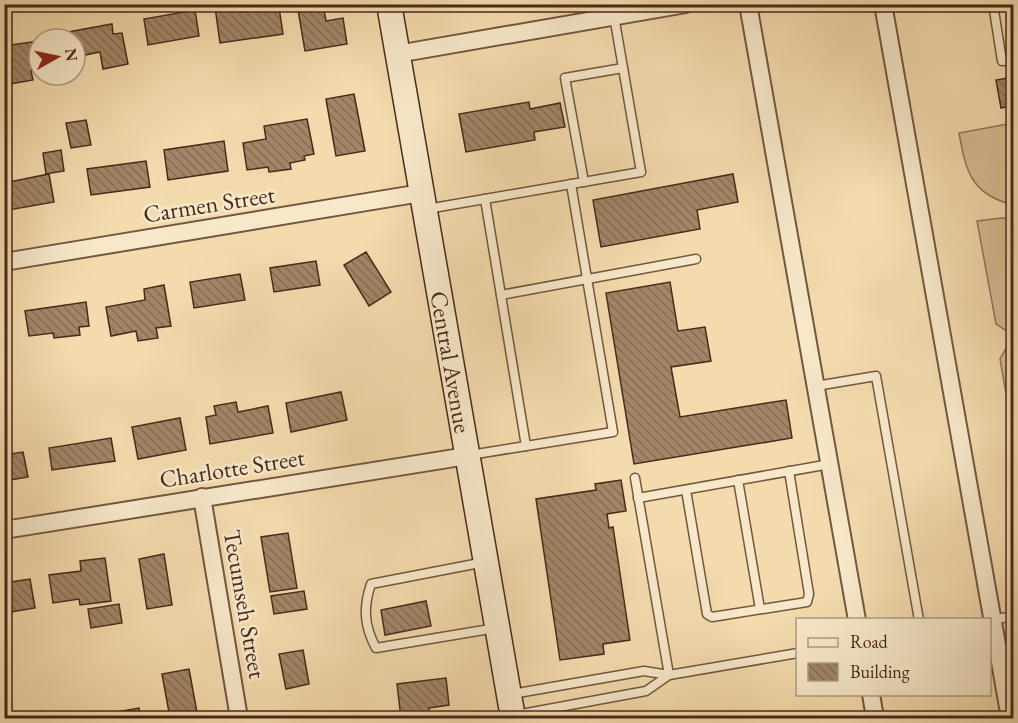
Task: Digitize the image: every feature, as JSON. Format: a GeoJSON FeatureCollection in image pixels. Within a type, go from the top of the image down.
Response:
{"type":"FeatureCollection","features":[{"type":"Feature","properties":{"kind":"main road","name":"Central Avenue"},"geometry":{"type":"LineString","coordinates":[[388,4],[511,709]]}},
{"type":"Feature","properties":{"kind":"street"},"geometry":{"type":"LineString","coordinates":[[397,54],[613,10],[686,4]]}},
{"type":"Feature","properties":{"kind":"street"},"geometry":{"type":"LineString","coordinates":[[748,4],[857,618]]}},
{"type":"Feature","properties":{"kind":"street"},"geometry":{"type":"LineString","coordinates":[[883,4],[991,618]]}},
{"type":"Feature","properties":{"kind":"street","name":"Carmen Street"},"geometry":{"type":"LineString","coordinates":[[4,262],[423,201]]}},
{"type":"Feature","properties":{"kind":"street","name":"Charlotte Street"},"geometry":{"type":"LineString","coordinates":[[4,530],[467,456]]}},
{"type":"Feature","properties":{"kind":"street","name":"Tecumseh Street"},"geometry":{"type":"LineString","coordinates":[[202,497],[239,718]]}},
{"type":"Feature","properties":{"kind":"street"},"geometry":{"type":"LineString","coordinates":[[991,620],[1010,718]]}},
{"type":"Feature","properties":{"kind":"street"},"geometry":{"type":"LineString","coordinates":[[871,696],[875,718]]}},
{"type":"Feature","properties":{"kind":"lane"},"geometry":{"type":"LineString","coordinates":[[993,4],[1002,62],[1014,60]]}},
{"type":"Feature","properties":{"kind":"lane"},"geometry":{"type":"LineString","coordinates":[[423,201],[485,199],[641,172],[613,10]]}},
{"type":"Feature","properties":{"kind":"lane"},"geometry":{"type":"LineString","coordinates":[[584,182],[565,78],[623,68]]}},
{"type":"Feature","properties":{"kind":"lane"},"geometry":{"type":"LineString","coordinates":[[467,456],[613,432],[571,184]]}},
{"type":"Feature","properties":{"kind":"lane"},"geometry":{"type":"LineString","coordinates":[[485,199],[526,446]]}},
{"type":"Feature","properties":{"kind":"lane"},"geometry":{"type":"LineString","coordinates":[[501,295],[696,259]]}},
{"type":"Feature","properties":{"kind":"lane"},"geometry":{"type":"LineString","coordinates":[[816,386],[876,376],[919,618]]}},
{"type":"Feature","properties":{"kind":"lane"},"geometry":{"type":"LineString","coordinates":[[638,498],[830,464]]}},
{"type":"Feature","properties":{"kind":"lane"},"geometry":{"type":"LineString","coordinates":[[686,490],[707,614],[712,616],[807,602],[809,594],[789,471]]}},
{"type":"Feature","properties":{"kind":"lane"},"geometry":{"type":"LineString","coordinates":[[635,478],[669,675]]}},
{"type":"Feature","properties":{"kind":"lane"},"geometry":{"type":"LineString","coordinates":[[738,480],[760,609]]}},
{"type":"Feature","properties":{"kind":"lane"},"geometry":{"type":"LineString","coordinates":[[486,562],[371,584],[364,602],[367,632],[376,648],[497,628]]}},
{"type":"Feature","properties":{"kind":"lane"},"geometry":{"type":"LineString","coordinates":[[991,620],[1014,616]]}},
{"type":"Feature","properties":{"kind":"lane"},"geometry":{"type":"LineString","coordinates":[[511,709],[637,672],[669,675],[796,653]]}},
{"type":"Feature","properties":{"kind":"lane"},"geometry":{"type":"LineString","coordinates":[[511,709],[646,691],[669,675]]}},
{"type":"Feature","properties":{"kind":"shaded area"},"geometry":{"type":"Polygon","coordinates":[[[1014,123],[1013,205],[988,195],[973,180],[964,159],[959,133],[1014,123]]]}},
{"type":"Feature","properties":{"kind":"shaded area"},"geometry":{"type":"Polygon","coordinates":[[[1014,219],[1013,328],[1005,330],[996,324],[977,221],[1014,219]]]}},
{"type":"Feature","properties":{"kind":"shaded area"},"geometry":{"type":"Polygon","coordinates":[[[1008,345],[1013,345],[1013,434],[1000,359],[1008,345]]]}},
{"type":"Feature","properties":{"kind":"building"},"geometry":{"type":"Polygon","coordinates":[[[241,4],[242,12],[279,7],[283,34],[220,43],[215,7],[241,4]]]}},
{"type":"Feature","properties":{"kind":"building"},"geometry":{"type":"Polygon","coordinates":[[[297,4],[323,4],[326,21],[343,18],[347,44],[305,51],[297,4]]]}},
{"type":"Feature","properties":{"kind":"building"},"geometry":{"type":"Polygon","coordinates":[[[195,10],[199,36],[148,45],[144,19],[195,10]]]}},
{"type":"Feature","properties":{"kind":"building"},"geometry":{"type":"Polygon","coordinates":[[[112,24],[113,34],[122,33],[128,64],[103,69],[100,52],[87,55],[87,28],[112,24]]]}},
{"type":"Feature","properties":{"kind":"building"},"geometry":{"type":"Polygon","coordinates":[[[27,43],[27,81],[4,85],[4,46],[27,43]]]}},
{"type":"Feature","properties":{"kind":"building"},"geometry":{"type":"Polygon","coordinates":[[[1014,77],[1014,105],[1001,108],[996,80],[1014,77]]]}},
{"type":"Feature","properties":{"kind":"building"},"geometry":{"type":"Polygon","coordinates":[[[354,94],[365,151],[336,156],[326,99],[354,94]]]}},
{"type":"Feature","properties":{"kind":"building"},"geometry":{"type":"Polygon","coordinates":[[[4,95],[7,95],[11,119],[4,120],[4,95]]]}},
{"type":"Feature","properties":{"kind":"building"},"geometry":{"type":"Polygon","coordinates":[[[529,102],[530,109],[560,103],[565,127],[534,132],[535,140],[466,152],[459,114],[529,102]]]}},
{"type":"Feature","properties":{"kind":"building"},"geometry":{"type":"Polygon","coordinates":[[[307,119],[314,154],[304,156],[305,160],[290,163],[291,169],[269,172],[268,167],[247,170],[243,143],[266,139],[264,126],[307,119]]]}},
{"type":"Feature","properties":{"kind":"building"},"geometry":{"type":"Polygon","coordinates":[[[86,120],[91,145],[71,148],[66,123],[86,120]]]}},
{"type":"Feature","properties":{"kind":"building"},"geometry":{"type":"Polygon","coordinates":[[[224,141],[228,171],[168,180],[164,150],[224,141]]]}},
{"type":"Feature","properties":{"kind":"building"},"geometry":{"type":"Polygon","coordinates":[[[61,150],[64,171],[46,174],[43,153],[61,150]]]}},
{"type":"Feature","properties":{"kind":"building"},"geometry":{"type":"Polygon","coordinates":[[[146,161],[150,187],[91,195],[87,169],[146,161]]]}},
{"type":"Feature","properties":{"kind":"building"},"geometry":{"type":"Polygon","coordinates":[[[49,174],[54,202],[9,210],[4,183],[49,174]]]}},
{"type":"Feature","properties":{"kind":"building"},"geometry":{"type":"Polygon","coordinates":[[[733,174],[738,202],[697,210],[700,229],[601,247],[593,200],[733,174]]]}},
{"type":"Feature","properties":{"kind":"building"},"geometry":{"type":"Polygon","coordinates":[[[366,252],[391,292],[369,306],[344,265],[366,252]]]}},
{"type":"Feature","properties":{"kind":"building"},"geometry":{"type":"Polygon","coordinates":[[[316,261],[320,285],[274,292],[270,268],[316,261]]]}},
{"type":"Feature","properties":{"kind":"building"},"geometry":{"type":"Polygon","coordinates":[[[240,274],[245,300],[194,308],[190,282],[240,274]]]}},
{"type":"Feature","properties":{"kind":"building"},"geometry":{"type":"Polygon","coordinates":[[[670,282],[678,331],[705,327],[711,361],[671,367],[680,417],[786,400],[792,438],[634,464],[606,293],[670,282]]]}},
{"type":"Feature","properties":{"kind":"building"},"geometry":{"type":"Polygon","coordinates":[[[164,285],[171,326],[156,328],[158,338],[138,341],[136,331],[111,336],[106,307],[145,300],[144,289],[164,285]]]}},
{"type":"Feature","properties":{"kind":"building"},"geometry":{"type":"Polygon","coordinates":[[[86,302],[89,326],[79,327],[80,335],[54,338],[53,333],[29,336],[25,311],[86,302]]]}},
{"type":"Feature","properties":{"kind":"building"},"geometry":{"type":"Polygon","coordinates":[[[4,314],[11,339],[4,340],[4,314]]]}},
{"type":"Feature","properties":{"kind":"building"},"geometry":{"type":"Polygon","coordinates":[[[341,392],[347,420],[291,432],[286,403],[341,392]]]}},
{"type":"Feature","properties":{"kind":"building"},"geometry":{"type":"Polygon","coordinates":[[[236,402],[238,412],[268,406],[273,433],[210,444],[206,417],[216,415],[214,406],[236,402]]]}},
{"type":"Feature","properties":{"kind":"building"},"geometry":{"type":"Polygon","coordinates":[[[180,418],[186,450],[138,459],[132,427],[180,418]]]}},
{"type":"Feature","properties":{"kind":"building"},"geometry":{"type":"Polygon","coordinates":[[[111,438],[115,461],[52,470],[49,448],[111,438]]]}},
{"type":"Feature","properties":{"kind":"building"},"geometry":{"type":"Polygon","coordinates":[[[23,452],[28,477],[4,481],[4,455],[23,452]]]}},
{"type":"Feature","properties":{"kind":"building"},"geometry":{"type":"Polygon","coordinates":[[[621,480],[626,511],[607,514],[609,528],[613,527],[630,640],[603,644],[604,654],[560,660],[536,499],[596,490],[595,484],[621,480]]]}},
{"type":"Feature","properties":{"kind":"building"},"geometry":{"type":"Polygon","coordinates":[[[288,533],[297,588],[270,592],[261,537],[288,533]]]}},
{"type":"Feature","properties":{"kind":"building"},"geometry":{"type":"Polygon","coordinates":[[[164,554],[172,605],[147,609],[139,559],[164,554]]]}},
{"type":"Feature","properties":{"kind":"building"},"geometry":{"type":"Polygon","coordinates":[[[105,558],[111,601],[80,605],[79,599],[53,603],[49,575],[81,571],[80,561],[105,558]]]}},
{"type":"Feature","properties":{"kind":"building"},"geometry":{"type":"Polygon","coordinates":[[[30,579],[35,608],[4,613],[4,583],[30,579]]]}},
{"type":"Feature","properties":{"kind":"building"},"geometry":{"type":"Polygon","coordinates":[[[304,591],[307,609],[274,614],[271,596],[304,591]]]}},
{"type":"Feature","properties":{"kind":"building"},"geometry":{"type":"Polygon","coordinates":[[[426,601],[431,626],[385,635],[381,610],[426,601]]]}},
{"type":"Feature","properties":{"kind":"building"},"geometry":{"type":"Polygon","coordinates":[[[119,604],[122,623],[91,628],[88,609],[119,604]]]}},
{"type":"Feature","properties":{"kind":"building"},"geometry":{"type":"Polygon","coordinates":[[[303,650],[309,684],[286,689],[279,654],[303,650]]]}},
{"type":"Feature","properties":{"kind":"building"},"geometry":{"type":"Polygon","coordinates":[[[189,669],[198,718],[170,718],[162,674],[189,669]]]}},
{"type":"Feature","properties":{"kind":"building"},"geometry":{"type":"Polygon","coordinates":[[[446,678],[449,705],[429,708],[429,714],[401,718],[397,684],[446,678]]]}},
{"type":"Feature","properties":{"kind":"building"},"geometry":{"type":"Polygon","coordinates":[[[139,708],[141,718],[88,718],[88,717],[139,708]]]}}]}
